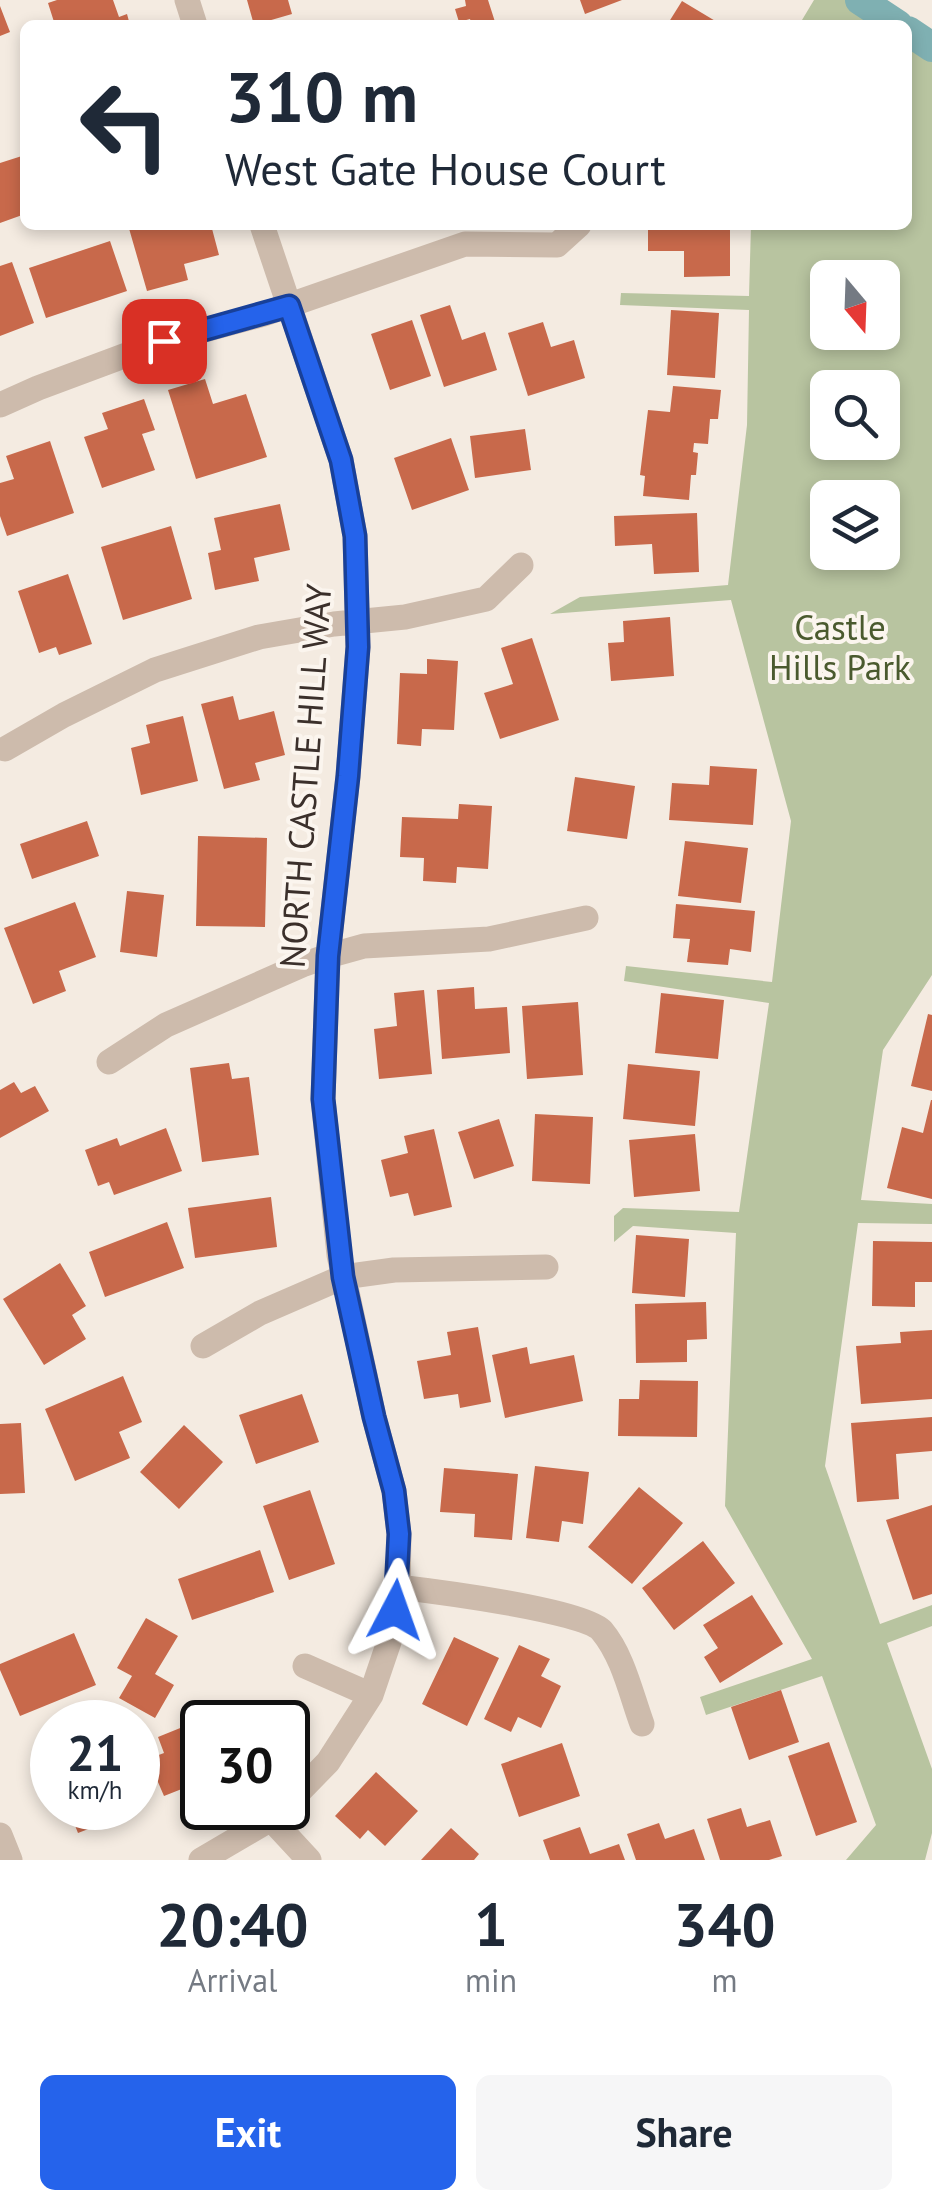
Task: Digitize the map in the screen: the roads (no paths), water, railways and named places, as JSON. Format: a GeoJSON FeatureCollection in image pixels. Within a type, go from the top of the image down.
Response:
{"type":"FeatureCollection","features":[{"type":"Feature","properties":{"kind":"street","name":"NORTH CASTLE HILL WAY"},"geometry":{"type":"LineString","coordinates":[[264,230],[341,460],[355,536],[358,622],[348,776],[328,956],[323,1099],[343,1277],[394,1491],[399,1534],[392,1633],[371,1695],[328,1762],[310,1780]]}},
{"type":"Feature","properties":{"kind":"street"},"geometry":{"type":"LineString","coordinates":[[0,405],[164,341],[289,306],[464,244],[557,245],[573,230]]}},
{"type":"Feature","properties":{"kind":"street"},"geometry":{"type":"LineString","coordinates":[[5,749],[64,714],[155,670],[258,638],[405,617],[486,599],[521,565]]}},
{"type":"Feature","properties":{"kind":"street"},"geometry":{"type":"LineString","coordinates":[[109,1062],[166,1025],[328,956],[364,946],[489,939],[586,918]]}},
{"type":"Feature","properties":{"kind":"street"},"geometry":{"type":"LineString","coordinates":[[202,1346],[260,1313],[343,1277],[394,1270],[546,1268]]}},
{"type":"Feature","properties":{"kind":"street"},"geometry":{"type":"LineString","coordinates":[[398,1587],[574,1616],[599,1627],[614,1648],[642,1724]]}},
{"type":"Feature","properties":{"kind":"street"},"geometry":{"type":"LineString","coordinates":[[305,1666],[371,1695]]}},
{"type":"Feature","properties":{"kind":"street","name":"NORTH CASTLE HILL WAY"},"geometry":{"type":"LineString","coordinates":[[201,1860],[249,1830]]}},
{"type":"Feature","properties":{"kind":"street"},"geometry":{"type":"LineString","coordinates":[[292,1830],[309,1860]]}},
{"type":"Feature","properties":{"kind":"street"},"geometry":{"type":"LineString","coordinates":[[0,1834],[10,1860]]}},
{"type":"Feature","properties":{"kind":"waterway"},"geometry":{"type":"LineString","coordinates":[[860,0],[890,20]]}},
{"type":"Feature","properties":{"kind":"waterway"},"geometry":{"type":"LineString","coordinates":[[912,34],[932,47]]}},
{"type":"Feature","properties":{"kind":"park label","name":"Castle Hills Park"},"geometry":{"type":"Point","coordinates":[840,648]}}]}
